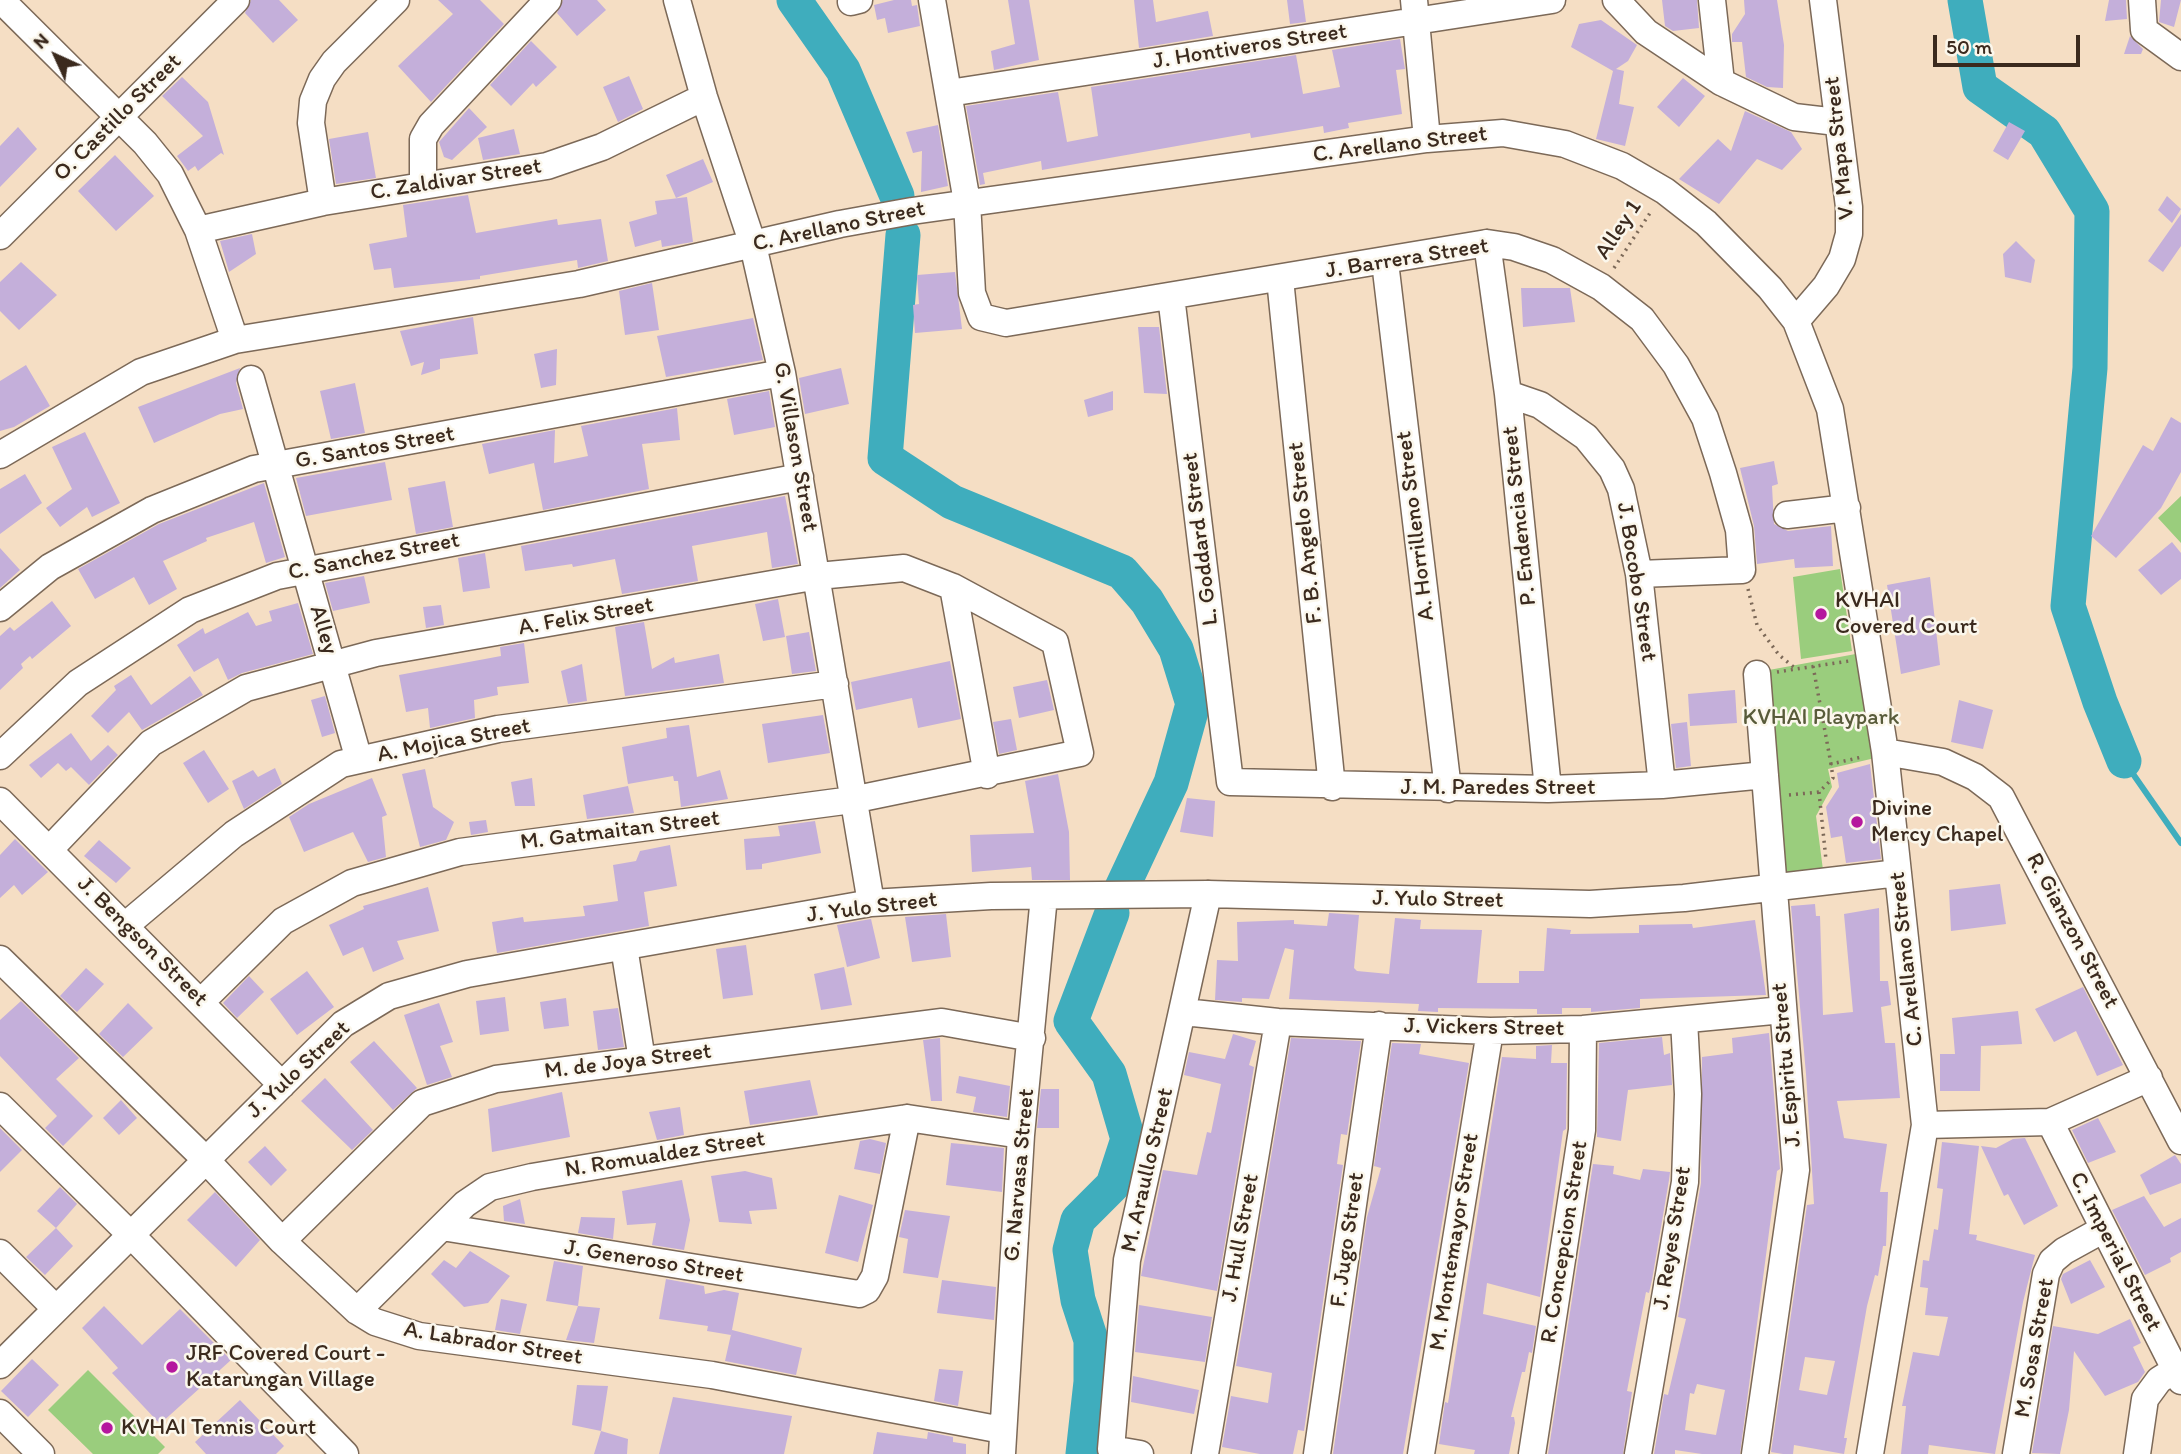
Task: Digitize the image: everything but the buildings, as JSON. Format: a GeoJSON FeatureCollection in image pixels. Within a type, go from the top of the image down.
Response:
{"type":"FeatureCollection","features":[{"type":"Feature","properties":{"kind":"street"},"geometry":{"type":"LineString","coordinates":[[1,0],[119,116],[170,174],[198,230],[235,341]]}},
{"type":"Feature","properties":{"kind":"street","name":"O. Castillo Street"},"geometry":{"type":"LineString","coordinates":[[0,236],[236,0]]}},
{"type":"Feature","properties":{"kind":"street"},"geometry":{"type":"LineString","coordinates":[[323,202],[311,123],[313,101],[322,79],[334,62],[396,0]]}},
{"type":"Feature","properties":{"kind":"street"},"geometry":{"type":"LineString","coordinates":[[424,185],[423,139],[431,125],[548,0]]}},
{"type":"Feature","properties":{"kind":"street","name":"G. Villason Street"},"geometry":{"type":"LineString","coordinates":[[677,0],[704,97],[754,245],[782,373],[871,903]]}},
{"type":"Feature","properties":{"kind":"street"},"geometry":{"type":"LineString","coordinates":[[932,0],[967,202]]}},
{"type":"Feature","properties":{"kind":"street","name":"J. Hontiveros Street"},"geometry":{"type":"LineString","coordinates":[[949,93],[1415,10],[1552,0]]}},
{"type":"Feature","properties":{"kind":"street"},"geometry":{"type":"LineString","coordinates":[[1616,0],[1646,32],[1721,82],[1794,117],[1837,122]]}},
{"type":"Feature","properties":{"kind":"street"},"geometry":{"type":"LineString","coordinates":[[1712,0],[1721,82]]}},
{"type":"Feature","properties":{"kind":"street","name":"V. Mapa Street"},"geometry":{"type":"LineString","coordinates":[[1796,321],[1826,286],[1842,259],[1849,234],[1849,208],[1823,0]]}},
{"type":"Feature","properties":{"kind":"street"},"geometry":{"type":"LineString","coordinates":[[2143,0],[2144,30],[2181,57]]}},
{"type":"Feature","properties":{"kind":"street"},"geometry":{"type":"LineString","coordinates":[[1415,10],[1427,139]]}},
{"type":"Feature","properties":{"kind":"street","name":"C. Zaldivar Street"},"geometry":{"type":"LineString","coordinates":[[198,230],[323,202],[547,166],[575,158],[704,97]]}},
{"type":"Feature","properties":{"kind":"street","name":"C. Arellano Street"},"geometry":{"type":"LineString","coordinates":[[0,455],[141,372],[235,341],[579,284],[840,224],[967,202],[1427,139],[1503,133],[1565,144],[1622,166],[1665,191],[1706,223],[1740,256],[1796,321],[1830,409],[1885,752],[1925,1125],[1870,1454]]}},
{"type":"Feature","properties":{"kind":"street","name":"J. Barrera Street"},"geometry":{"type":"LineString","coordinates":[[967,202],[972,293],[981,317],[1006,323],[1487,243],[1514,247],[1552,260],[1601,288],[1642,319],[1676,365],[1705,418],[1739,530],[1742,570]]}},
{"type":"Feature","properties":{"kind":"street","name":"P. Endencia Street"},"geometry":{"type":"LineString","coordinates":[[1487,243],[1508,394],[1548,789]]}},
{"type":"Feature","properties":{"kind":"street","name":"A. Horrilleno Street"},"geometry":{"type":"LineString","coordinates":[[1385,262],[1448,789]]}},
{"type":"Feature","properties":{"kind":"street","name":"F. B. Angelo Street"},"geometry":{"type":"LineString","coordinates":[[1280,279],[1332,787]]}},
{"type":"Feature","properties":{"kind":"street","name":"L. Goddard Street"},"geometry":{"type":"LineString","coordinates":[[1171,296],[1230,782]]}},
{"type":"Feature","properties":{"kind":"street","name":"G. Santos Street"},"geometry":{"type":"LineString","coordinates":[[0,608],[50,567],[152,510],[254,470],[782,373]]}},
{"type":"Feature","properties":{"kind":"street","name":"Alley"},"geometry":{"type":"LineString","coordinates":[[251,379],[334,664],[359,760]]}},
{"type":"Feature","properties":{"kind":"street","name":"J. Bocobo Street"},"geometry":{"type":"LineString","coordinates":[[1508,394],[1540,405],[1586,437],[1601,452],[1621,489],[1639,574],[1662,785]]}},
{"type":"Feature","properties":{"kind":"street","name":"C. Sanchez Street"},"geometry":{"type":"LineString","coordinates":[[0,756],[78,683],[190,610],[276,576],[800,477]]}},
{"type":"Feature","properties":{"kind":"street"},"geometry":{"type":"LineString","coordinates":[[1787,515],[1847,508]]}},
{"type":"Feature","properties":{"kind":"street","name":"A. Felix Street"},"geometry":{"type":"LineString","coordinates":[[49,850],[151,743],[246,688],[376,653],[818,576],[904,568],[953,587],[1055,642],[1080,753]]}},
{"type":"Feature","properties":{"kind":"street"},"geometry":{"type":"LineString","coordinates":[[1639,574],[1742,570]]}},
{"type":"Feature","properties":{"kind":"street"},"geometry":{"type":"LineString","coordinates":[[953,587],[987,775]]}},
{"type":"Feature","properties":{"kind":"street","name":"J. Espiritu Street"},"geometry":{"type":"LineString","coordinates":[[1755,1454],[1796,1170],[1772,887],[1758,674]]}},
{"type":"Feature","properties":{"kind":"street","name":"A. Mojica Street"},"geometry":{"type":"LineString","coordinates":[[126,925],[234,834],[341,764],[498,729],[835,684]]}},
{"type":"Feature","properties":{"kind":"street","name":"R. Gianzon Street"},"geometry":{"type":"LineString","coordinates":[[1885,752],[1943,762],[1975,777],[2001,797],[2181,1141]]}},
{"type":"Feature","properties":{"kind":"street","name":"M. Gatmaitan Street"},"geometry":{"type":"LineString","coordinates":[[201,1002],[284,921],[352,883],[460,852],[852,800],[987,775],[1080,753]]}},
{"type":"Feature","properties":{"kind":"street","name":"J. M. Paredes Street"},"geometry":{"type":"LineString","coordinates":[[1230,782],[1448,789],[1766,786]]}},
{"type":"Feature","properties":{"kind":"street","name":"J. Bengson Street"},"geometry":{"type":"LineString","coordinates":[[0,801],[282,1085]]}},
{"type":"Feature","properties":{"kind":"street","name":"J. Yulo Street"},"geometry":{"type":"LineString","coordinates":[[0,1365],[343,1024],[389,996],[467,974],[871,903],[1044,896],[1208,894],[1590,904],[1684,898],[1898,873]]}},
{"type":"Feature","properties":{"kind":"street","name":"M. Araullo Street"},"geometry":{"type":"LineString","coordinates":[[1140,1454],[1111,1449],[1127,1260],[1208,894]]}},
{"type":"Feature","properties":{"kind":"street","name":"G. Narvasa Street"},"geometry":{"type":"LineString","coordinates":[[1002,1442],[1021,1135],[1044,896]]}},
{"type":"Feature","properties":{"kind":"street"},"geometry":{"type":"LineString","coordinates":[[624,947],[642,1060]]}},
{"type":"Feature","properties":{"kind":"street","name":"A. Labrador Street"},"geometry":{"type":"LineString","coordinates":[[0,959],[205,1159],[282,1241],[357,1311],[398,1331],[712,1375],[1002,1442]]}},
{"type":"Feature","properties":{"kind":"street","name":"J. Vickers Street"},"geometry":{"type":"LineString","coordinates":[[1184,1012],[1278,1022],[1490,1031],[1583,1029],[1783,1010]]}},
{"type":"Feature","properties":{"kind":"street","name":"J. Reyes Street"},"geometry":{"type":"LineString","coordinates":[[1638,1454],[1685,1182],[1688,1094],[1684,1020]]}},
{"type":"Feature","properties":{"kind":"street","name":"M. de Joya Street"},"geometry":{"type":"LineString","coordinates":[[282,1241],[422,1103],[496,1079],[942,1022],[1032,1038]]}},
{"type":"Feature","properties":{"kind":"street","name":"J. Hull Street"},"geometry":{"type":"LineString","coordinates":[[1205,1454],[1278,1022]]}},
{"type":"Feature","properties":{"kind":"street","name":"F. Jugo Street"},"geometry":{"type":"LineString","coordinates":[[1317,1454],[1379,1026]]}},
{"type":"Feature","properties":{"kind":"street","name":"R. Concepcion Street"},"geometry":{"type":"LineString","coordinates":[[1532,1454],[1583,1130],[1583,1029]]}},
{"type":"Feature","properties":{"kind":"street","name":"M. Montemayor Street"},"geometry":{"type":"LineString","coordinates":[[1421,1454],[1490,1031]]}},
{"type":"Feature","properties":{"kind":"street"},"geometry":{"type":"LineString","coordinates":[[1925,1125],[2050,1122],[2149,1078]]}},
{"type":"Feature","properties":{"kind":"street"},"geometry":{"type":"LineString","coordinates":[[0,1106],[131,1235],[345,1454]]}},
{"type":"Feature","properties":{"kind":"street","name":"N. Romualdez Street"},"geometry":{"type":"LineString","coordinates":[[357,1311],[477,1194],[531,1177],[907,1118],[1021,1135]]}},
{"type":"Feature","properties":{"kind":"street","name":"J. Generoso Street"},"geometry":{"type":"LineString","coordinates":[[442,1227],[851,1294],[867,1290],[875,1276],[907,1118]]}},
{"type":"Feature","properties":{"kind":"street","name":"C. Imperial Street"},"geometry":{"type":"LineString","coordinates":[[2050,1122],[2178,1376]]}},
{"type":"Feature","properties":{"kind":"street","name":"M. Sosa Street"},"geometry":{"type":"LineString","coordinates":[[2016,1454],[2046,1274],[2052,1261],[2064,1251],[2104,1229]]}},
{"type":"Feature","properties":{"kind":"street"},"geometry":{"type":"LineString","coordinates":[[0,1253],[55,1308]]}},
{"type":"Feature","properties":{"kind":"street"},"geometry":{"type":"LineString","coordinates":[[2137,1454],[2145,1399],[2159,1380],[2178,1376]]}},
{"type":"Feature","properties":{"kind":"street"},"geometry":{"type":"LineString","coordinates":[[0,1413],[41,1454]]}},
{"type":"Feature","properties":{"kind":"path","name":"Alley 1"},"geometry":{"type":"LineString","coordinates":[[1601,288],[1665,191]]}},
{"type":"Feature","properties":{"kind":"path"},"geometry":{"type":"LineString","coordinates":[[1742,570],[1757,625],[1768,642],[1796,669]]}},
{"type":"Feature","properties":{"kind":"path"},"geometry":{"type":"LineString","coordinates":[[1758,674],[1869,658]]}},
{"type":"Feature","properties":{"kind":"path"},"geometry":{"type":"LineString","coordinates":[[1813,666],[1833,778],[1819,792]]}},
{"type":"Feature","properties":{"kind":"path"},"geometry":{"type":"LineString","coordinates":[[1831,764],[1885,752]]}},
{"type":"Feature","properties":{"kind":"path"},"geometry":{"type":"LineString","coordinates":[[1766,786],[1819,792]]}},
{"type":"Feature","properties":{"kind":"path"},"geometry":{"type":"LineString","coordinates":[[1819,792],[1828,881]]}},
{"type":"Feature","properties":{"kind":"green space"},"geometry":{"type":"Polygon","coordinates":[[[2181,496],[2181,543],[2158,518],[2181,496]]]}},
{"type":"Feature","properties":{"kind":"green space","name":"KVHAI Covered Court"},"geometry":{"type":"Polygon","coordinates":[[[1840,569],[1852,651],[1801,659],[1793,577],[1840,569]]]}},
{"type":"Feature","properties":{"kind":"green space","name":"KVHAI Playpark"},"geometry":{"type":"Polygon","coordinates":[[[1861,653],[1875,758],[1828,769],[1832,787],[1816,816],[1823,870],[1785,876],[1769,670],[1861,653]]]}},
{"type":"Feature","properties":{"kind":"green space","name":"KVHAI Tennis Court"},"geometry":{"type":"Polygon","coordinates":[[[88,1370],[165,1447],[158,1454],[93,1454],[48,1410],[88,1370]]]}},
{"type":"Feature","properties":{"kind":"waterway"},"geometry":{"type":"LineString","coordinates":[[794,0],[843,70],[897,196]]}},
{"type":"Feature","properties":{"kind":"waterway"},"geometry":{"type":"LineString","coordinates":[[1965,0],[1980,87],[2044,132],[2092,211],[2090,368],[2068,606],[2100,702],[2124,761]]}},
{"type":"Feature","properties":{"kind":"waterway"},"geometry":{"type":"LineString","coordinates":[[903,235],[885,458],[952,502],[1122,572],[1147,601],[1176,649],[1193,704],[1171,783],[1119,894]]}},
{"type":"Feature","properties":{"kind":"waterway"},"geometry":{"type":"LineString","coordinates":[[2124,761],[2181,843]]}},
{"type":"Feature","properties":{"kind":"waterway"},"geometry":{"type":"LineString","coordinates":[[1083,1454],[1091,1382],[1091,1340],[1078,1300],[1070,1250],[1078,1220],[1113,1185],[1128,1139],[1109,1074],[1071,1021],[1112,913]]}},
{"type":"Feature","properties":{"kind":"place","name":"KVHAI Covered Court"},"geometry":{"type":"Point","coordinates":[1821,614]}},
{"type":"Feature","properties":{"kind":"place","name":"Divine Mercy Chapel"},"geometry":{"type":"Point","coordinates":[1857,822]}},
{"type":"Feature","properties":{"kind":"place","name":"JRF Covered Court - Katarungan Village"},"geometry":{"type":"Point","coordinates":[172,1367]}},
{"type":"Feature","properties":{"kind":"place","name":"KVHAI Tennis Court"},"geometry":{"type":"Point","coordinates":[107,1428]}}]}
